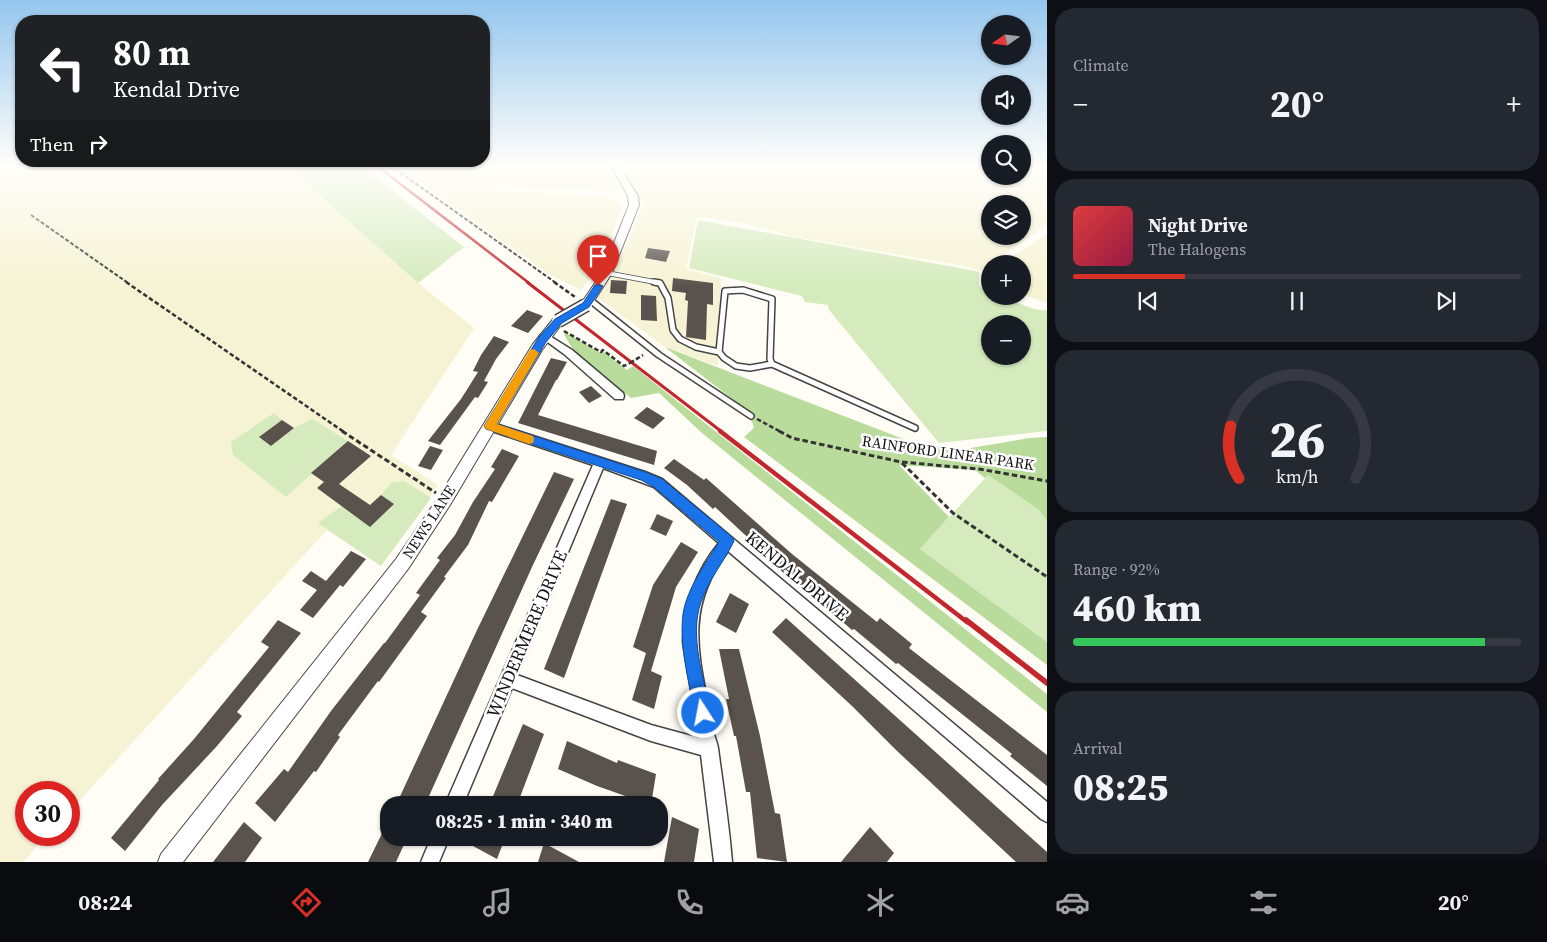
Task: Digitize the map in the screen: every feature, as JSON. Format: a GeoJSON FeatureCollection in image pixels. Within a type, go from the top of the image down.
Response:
{"type":"FeatureCollection","features":[{"type":"Feature","properties":{"kind":"street","name":"NEWS LANE"},"geometry":{"type":"LineString","coordinates":[[169,862],[402,564],[445,500],[545,336],[557,322],[588,302],[606,273],[633,206]]}},
{"type":"Feature","properties":{"kind":"street"},"geometry":{"type":"LineString","coordinates":[[545,336],[568,352],[619,396]]}},
{"type":"Feature","properties":{"kind":"street","name":"KENDAL DRIVE"},"geometry":{"type":"LineString","coordinates":[[490,426],[645,477],[658,483],[1047,813]]}},
{"type":"Feature","properties":{"kind":"street","name":"WINDERMERE DRIVE"},"geometry":{"type":"LineString","coordinates":[[458,796],[600,462]]}},
{"type":"Feature","properties":{"kind":"street"},"geometry":{"type":"LineString","coordinates":[[723,862],[720,820],[710,749],[690,642],[689,627],[694,600],[708,571],[728,541]]}},
{"type":"Feature","properties":{"kind":"street"},"geometry":{"type":"LineString","coordinates":[[508,679],[651,733],[710,749]]}},
{"type":"Feature","properties":{"kind":"street"},"geometry":{"type":"LineString","coordinates":[[433,861],[438,846]]}},
{"type":"Feature","properties":{"kind":"lane"},"geometry":{"type":"LineString","coordinates":[[606,273],[660,283],[665,288],[669,301],[671,324],[676,336],[691,345],[719,352],[724,359],[735,366],[749,369],[772,364],[916,428]]}},
{"type":"Feature","properties":{"kind":"lane"},"geometry":{"type":"LineString","coordinates":[[719,352],[725,291],[731,290],[755,294],[772,299],[770,359],[772,364]]}},
{"type":"Feature","properties":{"kind":"lane"},"geometry":{"type":"LineString","coordinates":[[588,302],[603,307],[644,344],[702,387],[751,416]]}},
{"type":"Feature","properties":{"kind":"path"},"geometry":{"type":"LineString","coordinates":[[449,206],[572,296]]}},
{"type":"Feature","properties":{"kind":"path"},"geometry":{"type":"LineString","coordinates":[[31,215],[286,394],[445,500]]}},
{"type":"Feature","properties":{"kind":"path"},"geometry":{"type":"LineString","coordinates":[[557,322],[600,352],[603,350],[624,366],[643,354]]}},
{"type":"Feature","properties":{"kind":"path","name":"RAINFORD LINEAR PARK"},"geometry":{"type":"LineString","coordinates":[[751,416],[792,438],[901,462],[978,469],[1047,481]]}},
{"type":"Feature","properties":{"kind":"path"},"geometry":{"type":"LineString","coordinates":[[901,462],[953,514],[1047,577]]}},
{"type":"Feature","properties":{"kind":"shaded area"},"geometry":{"type":"Polygon","coordinates":[[[0,206],[332,206],[418,283],[474,328],[391,455],[438,485],[381,566],[327,530],[80,800],[80,781],[15,781],[15,846],[37,846],[23,862],[0,862],[0,206]]]}},
{"type":"Feature","properties":{"kind":"shaded area"},"geometry":{"type":"Polygon","coordinates":[[[454,206],[622,207],[603,259],[581,290],[547,273],[454,206]]]}},
{"type":"Feature","properties":{"kind":"shaded area"},"geometry":{"type":"Polygon","coordinates":[[[643,206],[981,206],[981,245],[1018,245],[1003,255],[981,255],[980,271],[964,266],[796,237],[738,222],[697,217],[686,269],[721,278],[718,366],[665,347],[597,297],[615,270],[643,206]]]}},
{"type":"Feature","properties":{"kind":"shaded area"},"geometry":{"type":"Polygon","coordinates":[[[1031,206],[1047,206],[1047,225],[1031,236],[1031,206]]]}},
{"type":"Feature","properties":{"kind":"shaded area"},"geometry":{"type":"Polygon","coordinates":[[[1047,234],[1047,303],[1031,298],[1031,255],[1015,255],[1047,234]]]}},
{"type":"Feature","properties":{"kind":"green space"},"geometry":{"type":"Polygon","coordinates":[[[332,206],[412,206],[464,247],[418,283],[332,206]]]}},
{"type":"Feature","properties":{"kind":"green space"},"geometry":{"type":"Polygon","coordinates":[[[698,220],[979,272],[981,305],[1023,305],[1033,309],[1047,310],[1047,431],[939,443],[829,310],[828,305],[805,302],[802,296],[689,268],[698,220]]]}},
{"type":"Feature","properties":{"kind":"green space"},"geometry":{"type":"Polygon","coordinates":[[[563,331],[601,353],[604,352],[627,370],[633,366],[1047,694],[1047,712],[702,433],[659,393],[631,398],[592,369],[568,342],[563,331]]]}},
{"type":"Feature","properties":{"kind":"green space"},"geometry":{"type":"Polygon","coordinates":[[[665,347],[919,445],[965,449],[1029,438],[1047,437],[1047,521],[1039,510],[988,475],[985,478],[975,470],[899,465],[949,517],[920,549],[1047,642],[1047,665],[744,437],[754,428],[749,412],[665,347]]]}},
{"type":"Feature","properties":{"kind":"green space"},"geometry":{"type":"Polygon","coordinates":[[[274,413],[282,420],[259,437],[271,446],[294,428],[312,419],[348,441],[286,497],[233,455],[231,442],[274,413]]]}},
{"type":"Feature","properties":{"kind":"green space"},"geometry":{"type":"Polygon","coordinates":[[[988,475],[1039,510],[1047,521],[1047,642],[920,549],[988,475]]]}},
{"type":"Feature","properties":{"kind":"green space"},"geometry":{"type":"Polygon","coordinates":[[[404,481],[431,498],[381,566],[318,523],[342,506],[370,526],[393,504],[381,495],[391,483],[404,481]]]}},
{"type":"Feature","properties":{"kind":"building"},"geometry":{"type":"Polygon","coordinates":[[[648,248],[670,251],[666,262],[645,258],[648,248]]]}},
{"type":"Feature","properties":{"kind":"building"},"geometry":{"type":"Polygon","coordinates":[[[673,278],[713,283],[713,305],[707,304],[706,340],[686,337],[688,301],[685,300],[686,293],[672,291],[673,278]]]}},
{"type":"Feature","properties":{"kind":"building"},"geometry":{"type":"Polygon","coordinates":[[[611,280],[627,281],[626,294],[610,293],[611,280]]]}},
{"type":"Feature","properties":{"kind":"building"},"geometry":{"type":"Polygon","coordinates":[[[641,295],[656,296],[657,321],[641,320],[641,295]]]}},
{"type":"Feature","properties":{"kind":"building"},"geometry":{"type":"Polygon","coordinates":[[[527,310],[543,316],[528,333],[511,326],[527,310]]]}},
{"type":"Feature","properties":{"kind":"building"},"geometry":{"type":"Polygon","coordinates":[[[494,336],[509,342],[496,359],[484,381],[488,382],[478,398],[475,397],[440,445],[428,441],[461,399],[478,372],[473,371],[494,336]]]}},
{"type":"Feature","properties":{"kind":"building"},"geometry":{"type":"Polygon","coordinates":[[[551,358],[567,362],[538,415],[657,451],[654,465],[518,423],[551,358]]]}},
{"type":"Feature","properties":{"kind":"building"},"geometry":{"type":"Polygon","coordinates":[[[591,386],[602,396],[589,403],[579,392],[591,386]]]}},
{"type":"Feature","properties":{"kind":"building"},"geometry":{"type":"Polygon","coordinates":[[[647,407],[665,418],[653,429],[634,418],[647,407]]]}},
{"type":"Feature","properties":{"kind":"building"},"geometry":{"type":"Polygon","coordinates":[[[282,420],[294,428],[271,446],[259,437],[282,420]]]}},
{"type":"Feature","properties":{"kind":"building"},"geometry":{"type":"Polygon","coordinates":[[[348,441],[371,456],[339,484],[370,505],[381,495],[394,504],[370,527],[317,488],[324,482],[311,473],[348,441]]]}},
{"type":"Feature","properties":{"kind":"building"},"geometry":{"type":"Polygon","coordinates":[[[430,446],[443,450],[431,470],[418,466],[430,446]]]}},
{"type":"Feature","properties":{"kind":"building"},"geometry":{"type":"Polygon","coordinates":[[[502,449],[519,456],[492,502],[489,501],[468,545],[421,612],[427,616],[338,735],[340,737],[316,772],[314,771],[275,822],[255,803],[284,769],[288,772],[331,711],[420,595],[416,593],[440,560],[437,558],[455,535],[473,502],[495,469],[491,467],[502,449]]]}},
{"type":"Feature","properties":{"kind":"building"},"geometry":{"type":"Polygon","coordinates":[[[674,459],[704,480],[706,478],[792,554],[877,622],[880,618],[912,644],[909,648],[1047,755],[1047,786],[1010,756],[1012,754],[898,663],[896,664],[854,629],[852,630],[787,574],[715,507],[713,509],[687,485],[664,468],[674,459]]]}},
{"type":"Feature","properties":{"kind":"building"},"geometry":{"type":"Polygon","coordinates":[[[554,472],[574,479],[532,567],[429,796],[400,796],[477,630],[554,472]]]}},
{"type":"Feature","properties":{"kind":"building"},"geometry":{"type":"Polygon","coordinates":[[[611,499],[627,504],[564,678],[544,669],[611,499]]]}},
{"type":"Feature","properties":{"kind":"building"},"geometry":{"type":"Polygon","coordinates":[[[657,514],[673,521],[666,536],[650,529],[657,514]]]}},
{"type":"Feature","properties":{"kind":"building"},"geometry":{"type":"Polygon","coordinates":[[[681,542],[698,552],[676,587],[651,671],[662,676],[654,709],[632,700],[646,653],[633,647],[653,585],[681,542]]]}},
{"type":"Feature","properties":{"kind":"building"},"geometry":{"type":"Polygon","coordinates":[[[351,551],[366,559],[343,587],[340,585],[313,618],[300,610],[317,590],[302,581],[311,571],[326,581],[351,551]]]}},
{"type":"Feature","properties":{"kind":"building"},"geometry":{"type":"Polygon","coordinates":[[[730,593],[749,604],[736,633],[716,622],[730,593]]]}},
{"type":"Feature","properties":{"kind":"building"},"geometry":{"type":"Polygon","coordinates":[[[786,618],[1047,852],[1047,862],[1016,862],[896,750],[852,706],[772,632],[786,618]]]}},
{"type":"Feature","properties":{"kind":"building"},"geometry":{"type":"Polygon","coordinates":[[[278,620],[301,633],[237,712],[242,716],[162,805],[125,851],[111,838],[269,647],[261,642],[278,620]]]}},
{"type":"Feature","properties":{"kind":"building"},"geometry":{"type":"Polygon","coordinates":[[[719,649],[739,649],[760,736],[775,813],[780,814],[787,862],[757,858],[750,792],[746,792],[736,736],[734,736],[726,699],[729,699],[719,649]]]}},
{"type":"Feature","properties":{"kind":"building"},"geometry":{"type":"Polygon","coordinates":[[[523,724],[544,734],[520,796],[493,796],[523,724]]]}},
{"type":"Feature","properties":{"kind":"building"},"geometry":{"type":"Polygon","coordinates":[[[567,741],[617,763],[618,760],[656,774],[652,796],[625,796],[558,769],[567,741]]]}},
{"type":"Feature","properties":{"kind":"building"},"geometry":{"type":"Polygon","coordinates":[[[672,817],[699,829],[694,862],[664,862],[672,817]]]}},
{"type":"Feature","properties":{"kind":"building"},"geometry":{"type":"Polygon","coordinates":[[[244,822],[262,838],[245,862],[213,862],[244,822]]]}},
{"type":"Feature","properties":{"kind":"building"},"geometry":{"type":"Polygon","coordinates":[[[870,827],[894,853],[887,862],[841,862],[870,827]]]}},
{"type":"Feature","properties":{"kind":"building"},"geometry":{"type":"Polygon","coordinates":[[[380,837],[380,846],[403,846],[396,862],[368,862],[380,837]]]}},
{"type":"Feature","properties":{"kind":"building"},"geometry":{"type":"Polygon","coordinates":[[[473,846],[502,846],[497,859],[473,846]]]}},
{"type":"Feature","properties":{"kind":"building"},"geometry":{"type":"Polygon","coordinates":[[[543,846],[550,846],[579,862],[538,862],[543,846]]]}},
{"type":"Feature","properties":{"kind":"railway"},"geometry":{"type":"LineString","coordinates":[[429,206],[529,283]]}},
{"type":"Feature","properties":{"kind":"railway"},"geometry":{"type":"LineString","coordinates":[[527,282],[722,432]]}},
{"type":"Feature","properties":{"kind":"railway"},"geometry":{"type":"LineString","coordinates":[[720,431],[967,622]]}},
{"type":"Feature","properties":{"kind":"railway"},"geometry":{"type":"LineString","coordinates":[[966,620],[1047,683]]}},
{"type":"Feature","properties":{"kind":"slow traffic"},"geometry":{"type":"LineString","coordinates":[[529,439],[490,426],[534,353]]}},
{"type":"Feature","properties":{"kind":"route"},"geometry":{"type":"LineString","coordinates":[[598,286],[586,305],[558,321],[542,340],[490,426],[645,477],[658,483],[728,541],[708,571],[694,600],[691,613],[689,627],[690,642],[703,713]]}}]}
